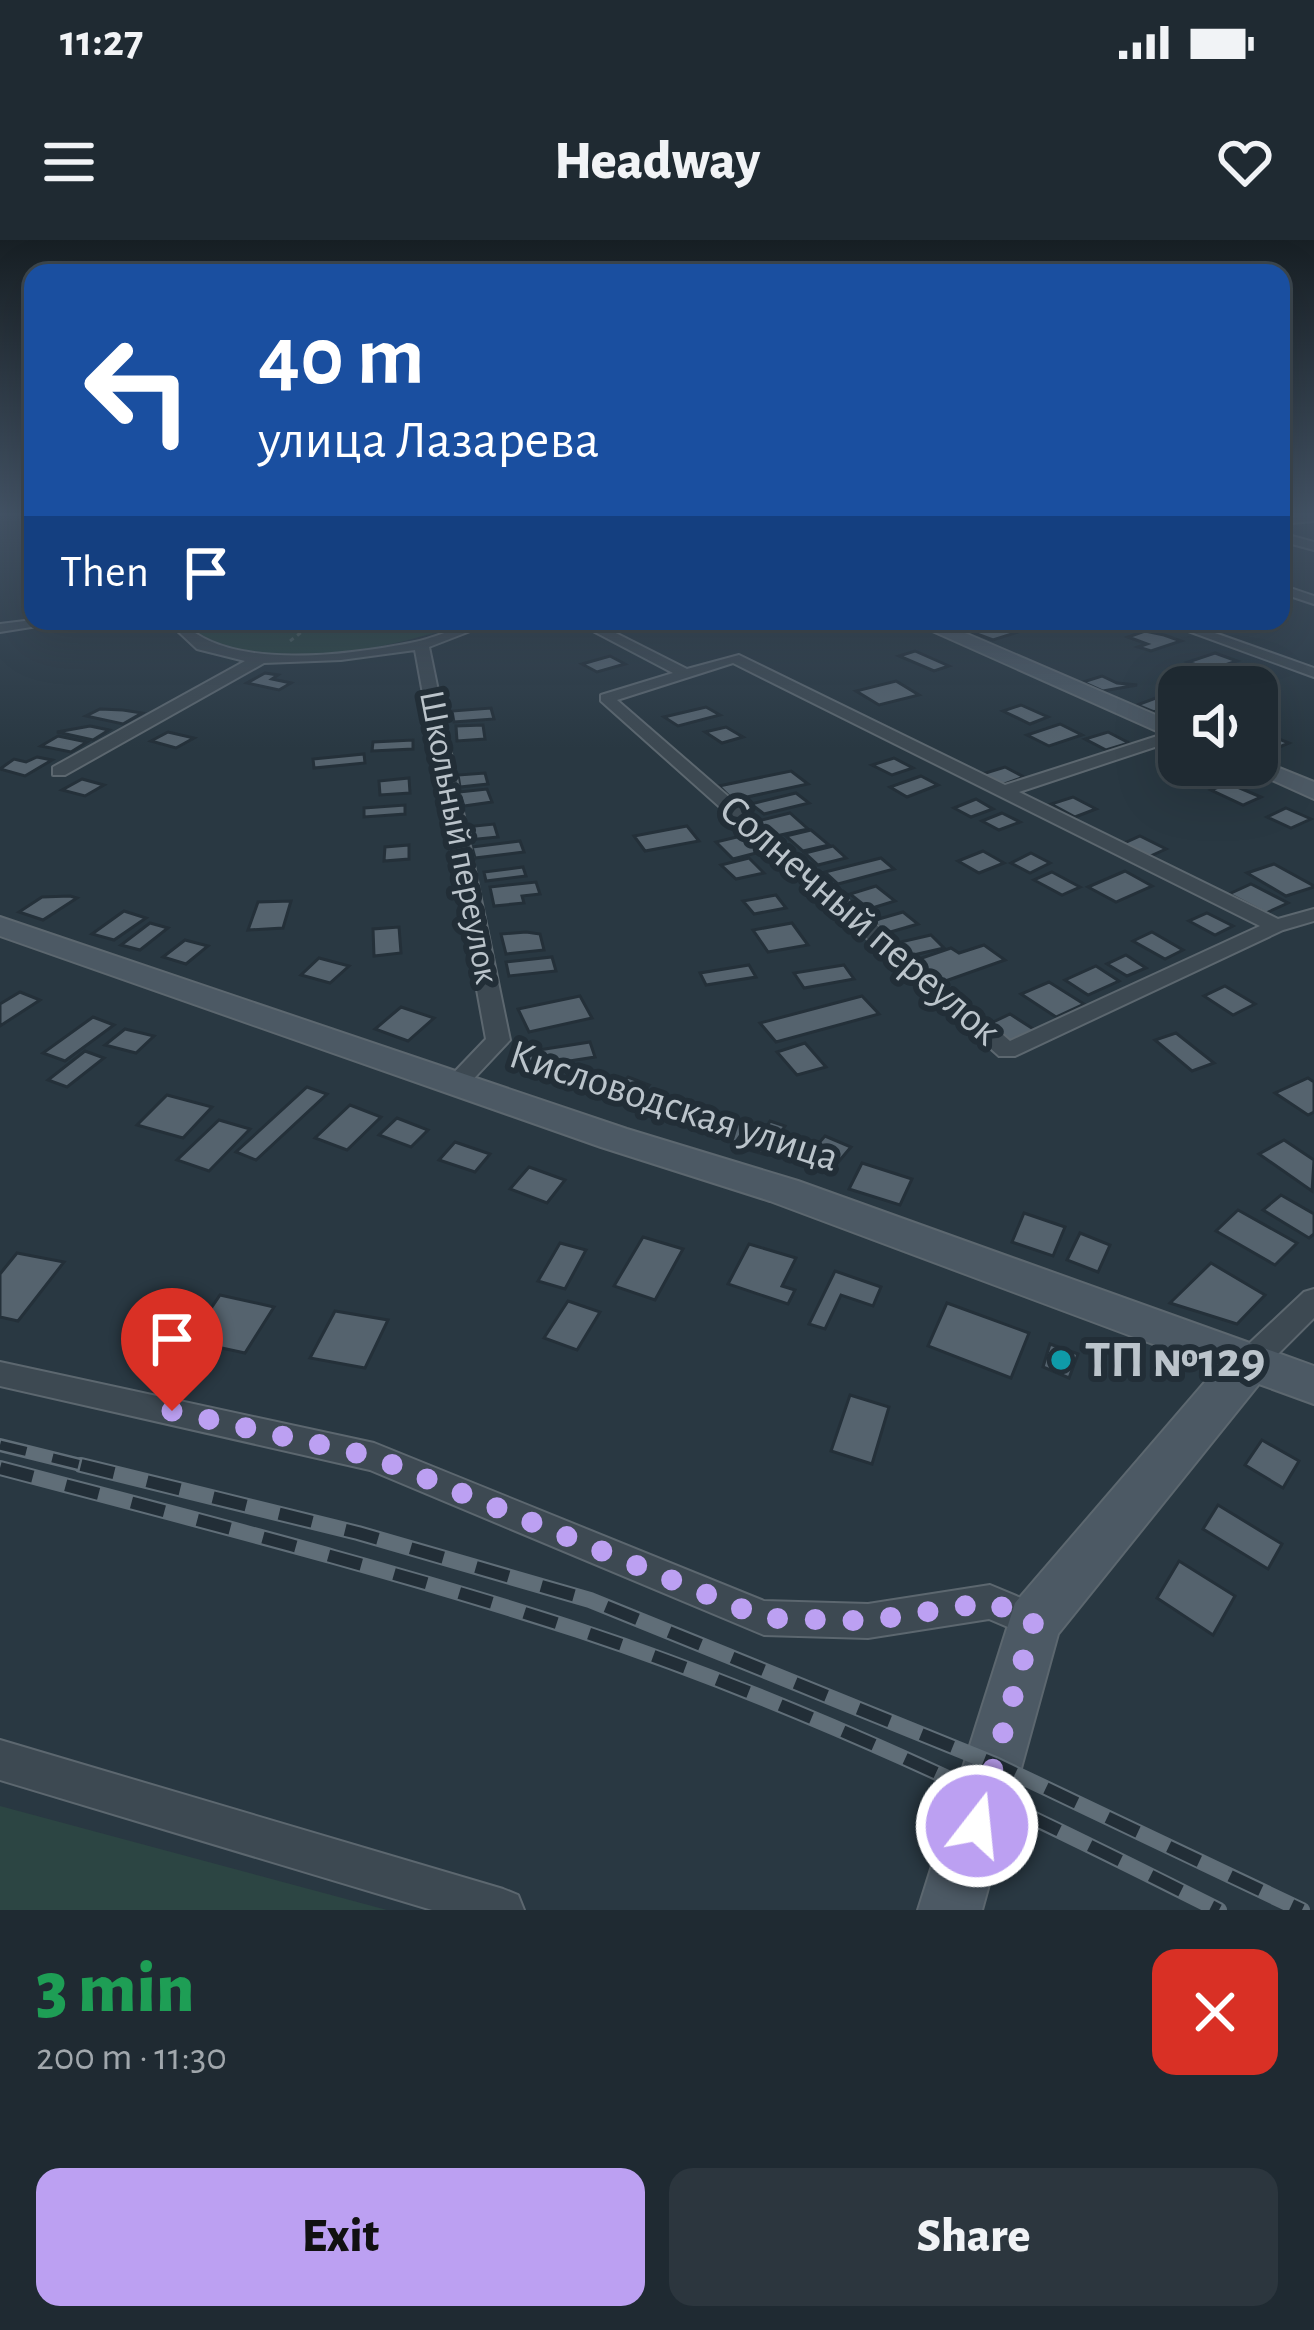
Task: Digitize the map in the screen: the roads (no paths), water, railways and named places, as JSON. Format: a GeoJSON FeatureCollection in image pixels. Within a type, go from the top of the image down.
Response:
{"type":"FeatureCollection","features":[{"type":"Feature","properties":{"kind":"street"},"geometry":{"type":"LineString","coordinates":[[184,630],[201,646],[269,656],[345,656],[421,645]]}},
{"type":"Feature","properties":{"kind":"street","name":"Школьный переулок"},"geometry":{"type":"LineString","coordinates":[[455,1084],[498,1040],[421,645],[464,630]]}},
{"type":"Feature","properties":{"kind":"street"},"geometry":{"type":"LineString","coordinates":[[599,630],[686,674]]}},
{"type":"Feature","properties":{"kind":"street"},"geometry":{"type":"LineString","coordinates":[[941,630],[1158,725]]}},
{"type":"Feature","properties":{"kind":"street"},"geometry":{"type":"LineString","coordinates":[[1193,630],[1314,673]]}},
{"type":"Feature","properties":{"kind":"street"},"geometry":{"type":"LineString","coordinates":[[59,770],[269,656]]}},
{"type":"Feature","properties":{"kind":"street","name":"Солнечный переулок"},"geometry":{"type":"LineString","coordinates":[[1276,926],[734,658],[606,698],[1007,1051],[1276,926],[1314,915]]}},
{"type":"Feature","properties":{"kind":"street"},"geometry":{"type":"LineString","coordinates":[[1006,791],[1158,741]]}},
{"type":"Feature","properties":{"kind":"street"},"geometry":{"type":"LineString","coordinates":[[1278,776],[1314,791]]}},
{"type":"Feature","properties":{"kind":"street","name":"Кисловодская улица"},"geometry":{"type":"LineString","coordinates":[[0,926],[455,1084],[784,1191],[1314,1385]]}},
{"type":"Feature","properties":{"kind":"street"},"geometry":{"type":"LineString","coordinates":[[950,1910],[1034,1621],[1249,1364],[1314,1300]]}},
{"type":"Feature","properties":{"kind":"street"},"geometry":{"type":"LineString","coordinates":[[0,1374],[374,1457],[764,1618],[868,1621],[990,1602],[1034,1621]]}},
{"type":"Feature","properties":{"kind":"street"},"geometry":{"type":"LineString","coordinates":[[0,1760],[503,1910]]}},
{"type":"Feature","properties":{"kind":"railway"},"geometry":{"type":"LineString","coordinates":[[0,1445],[93,1468]]}},
{"type":"Feature","properties":{"kind":"railway"},"geometry":{"type":"LineString","coordinates":[[81,1465],[358,1533],[590,1600],[995,1764],[1302,1910]]}},
{"type":"Feature","properties":{"kind":"railway"},"geometry":{"type":"LineString","coordinates":[[0,1468],[435,1586],[661,1659],[904,1758],[1219,1910]]}},
{"type":"Feature","properties":{"kind":"place","name":"ТП №129"},"geometry":{"type":"Point","coordinates":[1061,1360]}}]}
